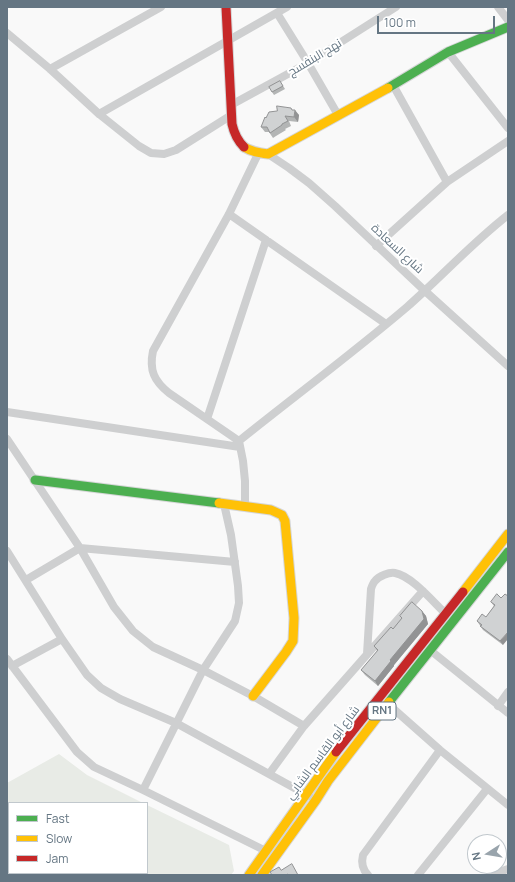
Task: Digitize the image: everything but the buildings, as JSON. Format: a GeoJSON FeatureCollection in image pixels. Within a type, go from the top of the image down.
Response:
{"type":"FeatureCollection","features":[{"type":"Feature","properties":{"kind":"street"},"geometry":{"type":"LineString","coordinates":[[50,69],[160,7]]}},
{"type":"Feature","properties":{"kind":"street","name":"شارع السعادة"},"geometry":{"type":"LineString","coordinates":[[226,7],[231,105],[230,116],[232,129],[237,140],[246,149],[263,154],[289,168],[309,183],[508,366]]}},
{"type":"Feature","properties":{"kind":"street"},"geometry":{"type":"LineString","coordinates":[[99,114],[288,7]]}},
{"type":"Feature","properties":{"kind":"street","name":"نهج البنفسج"},"geometry":{"type":"LineString","coordinates":[[231,105],[308,63],[396,7]]}},
{"type":"Feature","properties":{"kind":"street"},"geometry":{"type":"LineString","coordinates":[[498,7],[508,20]]}},
{"type":"Feature","properties":{"kind":"street"},"geometry":{"type":"LineString","coordinates":[[277,13],[338,115]]}},
{"type":"Feature","properties":{"kind":"street"},"geometry":{"type":"LineString","coordinates":[[245,506],[245,481],[239,444],[161,386],[152,370],[151,361],[153,351],[263,154],[393,85],[448,52],[508,27]]}},
{"type":"Feature","properties":{"kind":"street"},"geometry":{"type":"LineString","coordinates":[[7,33],[50,69],[99,114],[139,146],[151,152],[164,154],[176,150],[230,116]]}},
{"type":"Feature","properties":{"kind":"street"},"geometry":{"type":"LineString","coordinates":[[448,52],[508,128]]}},
{"type":"Feature","properties":{"kind":"street"},"geometry":{"type":"LineString","coordinates":[[393,85],[447,182]]}},
{"type":"Feature","properties":{"kind":"street"},"geometry":{"type":"LineString","coordinates":[[376,246],[447,182],[508,141]]}},
{"type":"Feature","properties":{"kind":"street"},"geometry":{"type":"LineString","coordinates":[[229,214],[386,324]]}},
{"type":"Feature","properties":{"kind":"street"},"geometry":{"type":"LineString","coordinates":[[7,412],[239,444],[425,291],[494,226],[508,215]]}},
{"type":"Feature","properties":{"kind":"street"},"geometry":{"type":"LineString","coordinates":[[207,419],[266,240]]}},
{"type":"Feature","properties":{"kind":"street"},"geometry":{"type":"LineString","coordinates":[[7,439],[80,548],[114,607],[133,631],[153,647],[203,670],[253,696],[304,726]]}},
{"type":"Feature","properties":{"kind":"street"},"geometry":{"type":"LineString","coordinates":[[34,480],[245,506],[272,510],[282,515],[286,521],[294,618],[293,641],[253,696]]}},
{"type":"Feature","properties":{"kind":"street"},"geometry":{"type":"LineString","coordinates":[[143,790],[203,670],[235,621],[239,603],[238,586],[231,535],[224,504]]}},
{"type":"Feature","properties":{"kind":"street","name":"شارع أبو القاسم الشابي"},"geometry":{"type":"LineString","coordinates":[[248,875],[332,757],[508,534]]}},
{"type":"Feature","properties":{"kind":"street"},"geometry":{"type":"LineString","coordinates":[[26,580],[80,548],[235,562]]}},
{"type":"Feature","properties":{"kind":"street"},"geometry":{"type":"LineString","coordinates":[[7,551],[62,640],[87,675],[101,688],[120,699],[176,723],[316,800]]}},
{"type":"Feature","properties":{"kind":"street","name":"شارع أبو القاسم الشابي"},"geometry":{"type":"LineString","coordinates":[[262,875],[340,764],[508,552]]}},
{"type":"Feature","properties":{"kind":"street"},"geometry":{"type":"LineString","coordinates":[[367,654],[370,589],[375,580],[384,575],[394,573],[406,578],[423,591],[446,614]]}},
{"type":"Feature","properties":{"kind":"street"},"geometry":{"type":"LineString","coordinates":[[269,774],[304,726],[423,591]]}},
{"type":"Feature","properties":{"kind":"street"},"geometry":{"type":"LineString","coordinates":[[62,640],[9,663],[77,752],[94,766],[266,851]]}},
{"type":"Feature","properties":{"kind":"street"},"geometry":{"type":"LineString","coordinates":[[430,650],[508,714]]}},
{"type":"Feature","properties":{"kind":"street"},"geometry":{"type":"LineString","coordinates":[[498,706],[508,692]]}},
{"type":"Feature","properties":{"kind":"street"},"geometry":{"type":"LineString","coordinates":[[388,704],[440,750],[508,805]]}},
{"type":"Feature","properties":{"kind":"street"},"geometry":{"type":"LineString","coordinates":[[368,875],[364,872],[362,867],[363,855],[440,750]]}},
{"type":"Feature","properties":{"kind":"street"},"geometry":{"type":"LineString","coordinates":[[418,875],[487,789]]}},
{"type":"Feature","properties":{"kind":"street"},"geometry":{"type":"LineString","coordinates":[[490,875],[508,869]]}},
{"type":"Feature","properties":{"kind":"shaded area"},"geometry":{"type":"Polygon","coordinates":[[[59,754],[87,775],[141,802],[8,802],[8,833],[7,783],[59,754]]]}},
{"type":"Feature","properties":{"kind":"shaded area"},"geometry":{"type":"Polygon","coordinates":[[[148,805],[229,845],[234,871],[231,875],[20,875],[148,874],[148,805]]]}},
{"type":"Feature","properties":{"kind":"traffic: fast"},"geometry":{"type":"LineString","coordinates":[[388,88],[448,52],[508,27]]}},
{"type":"Feature","properties":{"kind":"traffic: fast"},"geometry":{"type":"LineString","coordinates":[[35,480],[219,503]]}},
{"type":"Feature","properties":{"kind":"traffic: fast"},"geometry":{"type":"LineString","coordinates":[[389,702],[508,552]]}},
{"type":"Feature","properties":{"kind":"traffic: slow"},"geometry":{"type":"LineString","coordinates":[[244,147],[256,152],[268,154],[388,88]]}},
{"type":"Feature","properties":{"kind":"traffic: slow"},"geometry":{"type":"LineString","coordinates":[[219,503],[271,510],[282,515],[285,521],[294,618],[293,641],[253,696]]}},
{"type":"Feature","properties":{"kind":"traffic: slow"},"geometry":{"type":"LineString","coordinates":[[463,592],[508,534]]}},
{"type":"Feature","properties":{"kind":"traffic: slow"},"geometry":{"type":"LineString","coordinates":[[262,875],[328,781],[389,702]]}},
{"type":"Feature","properties":{"kind":"traffic: slow"},"geometry":{"type":"LineString","coordinates":[[249,875],[336,752]]}},
{"type":"Feature","properties":{"kind":"traffic: jam"},"geometry":{"type":"LineString","coordinates":[[226,7],[232,124],[239,142],[244,147]]}},
{"type":"Feature","properties":{"kind":"traffic: jam"},"geometry":{"type":"LineString","coordinates":[[336,752],[463,592]]}}]}
